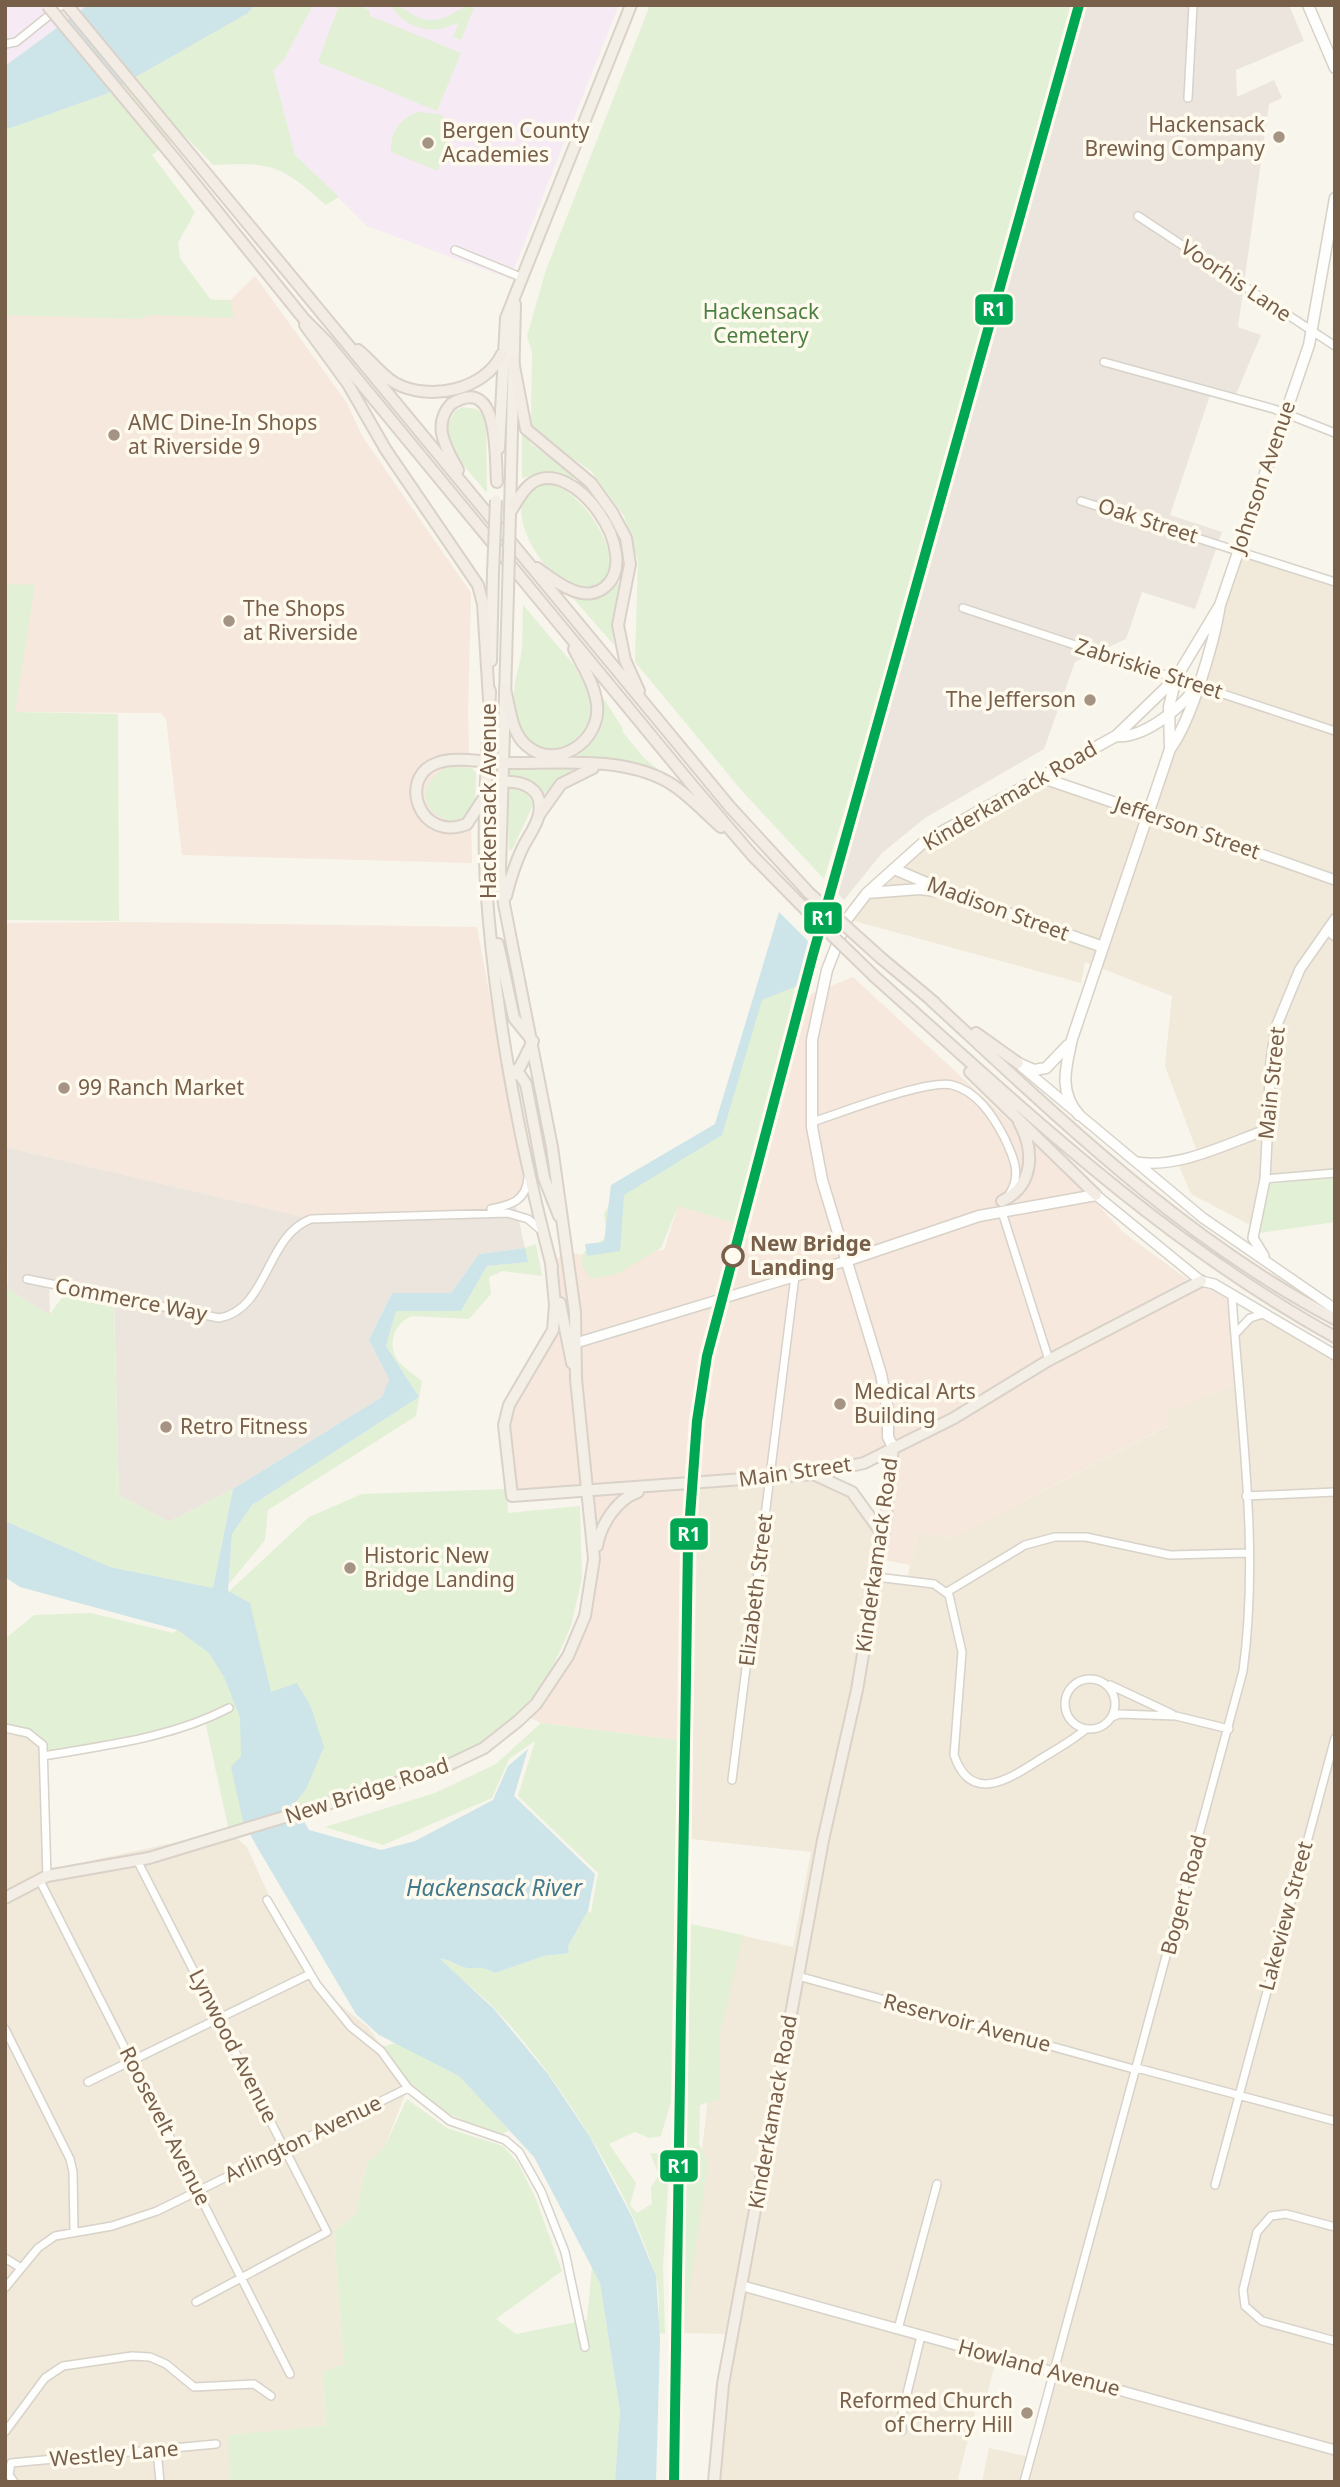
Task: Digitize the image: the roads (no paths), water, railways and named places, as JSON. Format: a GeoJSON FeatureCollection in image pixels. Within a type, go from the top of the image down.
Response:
{"type":"FeatureCollection","features":[{"type":"Feature","properties":{"kind":"highway"},"geometry":{"type":"LineString","coordinates":[[47,5],[304,319],[326,341],[752,855],[875,976],[966,1059],[1166,1229],[1251,1288],[1335,1337]]}},
{"type":"Feature","properties":{"kind":"highway"},"geometry":{"type":"LineString","coordinates":[[64,5],[730,807],[809,893],[1147,1195],[1226,1253],[1335,1319]]}},
{"type":"Feature","properties":{"kind":"highway"},"geometry":{"type":"LineString","coordinates":[[304,319],[305,330],[348,384],[386,450],[478,585],[483,604],[489,699]]}},
{"type":"Feature","properties":{"kind":"highway"},"geometry":{"type":"LineString","coordinates":[[338,332],[391,380],[421,391],[449,389],[477,380],[491,372],[502,354]]}},
{"type":"Feature","properties":{"kind":"highway"},"geometry":{"type":"LineString","coordinates":[[513,361],[526,429],[591,483],[612,512],[626,538],[630,564],[618,617],[619,634],[625,660],[646,706]]}},
{"type":"Feature","properties":{"kind":"highway"},"geometry":{"type":"LineString","coordinates":[[467,488],[444,445],[440,425],[447,408],[459,400],[477,400],[491,414],[497,482]]}},
{"type":"Feature","properties":{"kind":"highway"},"geometry":{"type":"LineString","coordinates":[[510,513],[533,482],[545,478],[564,481],[578,489],[593,505],[610,534],[618,561],[610,582],[600,590],[586,593],[571,590],[527,561]]}},
{"type":"Feature","properties":{"kind":"highway"},"geometry":{"type":"LineString","coordinates":[[505,690],[516,731],[531,748],[545,754],[562,754],[585,741],[596,722],[595,695],[567,634]]}},
{"type":"Feature","properties":{"kind":"highway"},"geometry":{"type":"LineString","coordinates":[[502,763],[602,765],[640,771],[667,782],[752,855]]}},
{"type":"Feature","properties":{"kind":"highway"},"geometry":{"type":"LineString","coordinates":[[539,815],[566,779],[602,765]]}},
{"type":"Feature","properties":{"kind":"highway"},"geometry":{"type":"LineString","coordinates":[[931,1000],[1018,1063]]}},
{"type":"Feature","properties":{"kind":"highway"},"geometry":{"type":"LineString","coordinates":[[966,1059],[968,1070],[1096,1195]]}},
{"type":"Feature","properties":{"kind":"highway"},"geometry":{"type":"LineString","coordinates":[[1002,1206],[1021,1188],[1029,1159],[1024,1131],[1004,1103]]}},
{"type":"Feature","properties":{"kind":"main road","name":"Hackensack Avenue"},"geometry":{"type":"LineString","coordinates":[[576,1379],[529,1171],[499,1005],[489,912],[485,861],[493,573],[502,354],[506,318],[631,5]]}},
{"type":"Feature","properties":{"kind":"main road"},"geometry":{"type":"LineString","coordinates":[[1308,5],[1335,68]]}},
{"type":"Feature","properties":{"kind":"main road","name":"Johnson Avenue"},"geometry":{"type":"LineString","coordinates":[[1072,1039],[1147,814],[1197,685],[1213,637],[1220,605],[1312,331],[1335,198]]}},
{"type":"Feature","properties":{"kind":"main road","name":"Hackensack Avenue"},"geometry":{"type":"LineString","coordinates":[[515,301],[499,838],[504,904],[533,1041],[565,1232],[588,1492]]}},
{"type":"Feature","properties":{"kind":"main road","name":"Kinderkamack Road"},"geometry":{"type":"LineString","coordinates":[[714,2482],[723,2384],[823,1840],[857,1690],[883,1535],[893,1447],[888,1437],[888,1411],[880,1374],[822,1180],[812,1122],[810,1067],[822,987],[847,919],[867,893],[925,841],[1116,736],[1176,678],[1220,605]]}},
{"type":"Feature","properties":{"kind":"main road","name":"Johnson Avenue"},"geometry":{"type":"LineString","coordinates":[[1170,749],[1169,714],[1176,678]]}},
{"type":"Feature","properties":{"kind":"main road","name":"Kinderkamack Road"},"geometry":{"type":"LineString","coordinates":[[1116,736],[1125,737],[1169,714],[1197,685]]}},
{"type":"Feature","properties":{"kind":"main road"},"geometry":{"type":"LineString","coordinates":[[502,763],[440,761],[425,769],[416,791],[419,807],[430,822],[452,828],[467,824],[477,813],[487,793],[501,782],[516,781],[529,786],[539,802],[539,815],[521,851],[504,904]]}},
{"type":"Feature","properties":{"kind":"main road","name":"Jefferson Street"},"geometry":{"type":"LineString","coordinates":[[1040,777],[1147,814]]}},
{"type":"Feature","properties":{"kind":"main road","name":"Madison Street"},"geometry":{"type":"LineString","coordinates":[[894,869],[948,892],[1102,947]]}},
{"type":"Feature","properties":{"kind":"main road"},"geometry":{"type":"LineString","coordinates":[[867,893],[920,889],[948,892]]}},
{"type":"Feature","properties":{"kind":"main road"},"geometry":{"type":"LineString","coordinates":[[489,912],[514,1018],[533,1041],[520,1067],[512,1073]]}},
{"type":"Feature","properties":{"kind":"main road"},"geometry":{"type":"LineString","coordinates":[[1018,1063],[1034,1070],[1046,1069],[1059,1058],[1072,1039]]}},
{"type":"Feature","properties":{"kind":"main road"},"geometry":{"type":"LineString","coordinates":[[1072,1039],[1064,1085],[1069,1103],[1079,1115]]}},
{"type":"Feature","properties":{"kind":"main road"},"geometry":{"type":"LineString","coordinates":[[512,1073],[520,1075],[526,1084],[544,1178],[565,1232]]}},
{"type":"Feature","properties":{"kind":"main road"},"geometry":{"type":"LineString","coordinates":[[846,1261],[1002,1206],[1096,1195]]}},
{"type":"Feature","properties":{"kind":"main road","name":"Main Street"},"geometry":{"type":"LineString","coordinates":[[551,1263],[555,1306],[553,1330],[509,1405],[505,1425],[512,1496],[813,1474],[863,1463],[954,1418],[1049,1360],[1201,1281]]}},
{"type":"Feature","properties":{"kind":"main road"},"geometry":{"type":"LineString","coordinates":[[813,1474],[852,1492],[883,1535]]}},
{"type":"Feature","properties":{"kind":"main road"},"geometry":{"type":"LineString","coordinates":[[594,1559],[598,1540],[609,1517],[629,1495],[648,1488]]}},
{"type":"Feature","properties":{"kind":"main road","name":"New Bridge Road"},"geometry":{"type":"LineString","coordinates":[[5,1898],[43,1877],[138,1860],[236,1833],[436,1771],[484,1748],[518,1721],[544,1693],[568,1656],[585,1616],[594,1559],[588,1492]]}},
{"type":"Feature","properties":{"kind":"street"},"geometry":{"type":"LineString","coordinates":[[5,44],[16,43],[64,5]]}},
{"type":"Feature","properties":{"kind":"street"},"geometry":{"type":"LineString","coordinates":[[1188,98],[1193,5]]}},
{"type":"Feature","properties":{"kind":"street","name":"Voorhis Lane"},"geometry":{"type":"LineString","coordinates":[[1138,216],[1335,346]]}},
{"type":"Feature","properties":{"kind":"street"},"geometry":{"type":"LineString","coordinates":[[455,250],[523,278]]}},
{"type":"Feature","properties":{"kind":"street"},"geometry":{"type":"LineString","coordinates":[[1104,362],[1285,414],[1335,433]]}},
{"type":"Feature","properties":{"kind":"street","name":"Oak Street"},"geometry":{"type":"LineString","coordinates":[[1081,501],[1335,582]]}},
{"type":"Feature","properties":{"kind":"street","name":"Zabriskie Street"},"geometry":{"type":"LineString","coordinates":[[963,608],[1335,731]]}},
{"type":"Feature","properties":{"kind":"street","name":"Jefferson Street"},"geometry":{"type":"LineString","coordinates":[[1147,814],[1335,880]]}},
{"type":"Feature","properties":{"kind":"street","name":"Main Street"},"geometry":{"type":"LineString","coordinates":[[1274,1268],[1257,1248],[1253,1238],[1265,1179],[1266,1130],[1276,1027],[1295,978],[1325,930],[1335,919]]}},
{"type":"Feature","properties":{"kind":"street"},"geometry":{"type":"LineString","coordinates":[[1325,930],[1335,937]]}},
{"type":"Feature","properties":{"kind":"street"},"geometry":{"type":"LineString","coordinates":[[1018,1063],[1203,1218],[1335,1309]]}},
{"type":"Feature","properties":{"kind":"street"},"geometry":{"type":"LineString","coordinates":[[812,1122],[939,1084],[951,1084],[972,1094],[996,1124],[1014,1161],[1013,1187],[1002,1206],[1049,1360]]}},
{"type":"Feature","properties":{"kind":"street"},"geometry":{"type":"LineString","coordinates":[[1135,1162],[1149,1164],[1177,1159],[1266,1130]]}},
{"type":"Feature","properties":{"kind":"street","name":"Commerce Way"},"geometry":{"type":"LineString","coordinates":[[480,1212],[518,1201],[527,1187],[529,1171]]}},
{"type":"Feature","properties":{"kind":"street"},"geometry":{"type":"LineString","coordinates":[[1265,1179],[1335,1173]]}},
{"type":"Feature","properties":{"kind":"street"},"geometry":{"type":"LineString","coordinates":[[1096,1195],[1201,1281],[1335,1355]]}},
{"type":"Feature","properties":{"kind":"street","name":"Commerce Way"},"geometry":{"type":"LineString","coordinates":[[27,1279],[219,1318],[242,1308],[287,1234],[302,1222],[320,1218],[480,1212],[519,1216],[536,1224],[543,1232]]}},
{"type":"Feature","properties":{"kind":"street"},"geometry":{"type":"LineString","coordinates":[[576,1343],[846,1261]]}},
{"type":"Feature","properties":{"kind":"street","name":"Elizabeth Street"},"geometry":{"type":"LineString","coordinates":[[732,1780],[795,1276]]}},
{"type":"Feature","properties":{"kind":"street","name":"Bogert Road"},"geometry":{"type":"LineString","coordinates":[[1024,2482],[1229,1729],[1247,1640],[1246,1496],[1232,1296]]}},
{"type":"Feature","properties":{"kind":"street"},"geometry":{"type":"LineString","coordinates":[[1235,1334],[1250,1318],[1263,1314]]}},
{"type":"Feature","properties":{"kind":"street"},"geometry":{"type":"LineString","coordinates":[[1246,1496],[1335,1492]]}},
{"type":"Feature","properties":{"kind":"street"},"geometry":{"type":"LineString","coordinates":[[947,1592],[1025,1545],[1055,1537],[1086,1537],[1170,1555],[1248,1553]]}},
{"type":"Feature","properties":{"kind":"street"},"geometry":{"type":"LineString","coordinates":[[876,1577],[934,1584],[947,1592],[962,1652],[953,1746],[957,1764],[978,1783],[1005,1782],[1086,1729],[1101,1727],[1119,1714],[1176,1716]]}},
{"type":"Feature","properties":{"kind":"street"},"geometry":{"type":"LineString","coordinates":[[1086,1729],[1068,1717],[1067,1694],[1083,1679],[1105,1683],[1176,1716],[1229,1729]]}},
{"type":"Feature","properties":{"kind":"street"},"geometry":{"type":"LineString","coordinates":[[1105,1683],[1116,1703],[1112,1717]]}},
{"type":"Feature","properties":{"kind":"street"},"geometry":{"type":"LineString","coordinates":[[44,1756],[159,1735],[205,1721],[229,1709]]}},
{"type":"Feature","properties":{"kind":"street"},"geometry":{"type":"LineString","coordinates":[[5,1728],[36,1737],[43,1745],[43,1877]]}},
{"type":"Feature","properties":{"kind":"street","name":"Lakeview Street"},"geometry":{"type":"LineString","coordinates":[[1214,2185],[1335,1738]]}},
{"type":"Feature","properties":{"kind":"street","name":"Lynwood Avenue"},"geometry":{"type":"LineString","coordinates":[[138,1860],[327,2232],[241,2276]]}},
{"type":"Feature","properties":{"kind":"street","name":"Roosevelt Avenue"},"geometry":{"type":"LineString","coordinates":[[43,1877],[132,2061],[290,2374]]}},
{"type":"Feature","properties":{"kind":"street"},"geometry":{"type":"LineString","coordinates":[[267,1900],[310,1974],[338,2012],[381,2051],[408,2088],[450,2121],[505,2140],[520,2151],[541,2191],[565,2252],[585,2347]]}},
{"type":"Feature","properties":{"kind":"street"},"geometry":{"type":"LineString","coordinates":[[88,2082],[310,1974]]}},
{"type":"Feature","properties":{"kind":"street","name":"Reservoir Avenue"},"geometry":{"type":"LineString","coordinates":[[798,1976],[1335,2122]]}},
{"type":"Feature","properties":{"kind":"street"},"geometry":{"type":"LineString","coordinates":[[5,2029],[70,2159],[73,2172],[74,2232]]}},
{"type":"Feature","properties":{"kind":"street","name":"Arlington Avenue"},"geometry":{"type":"LineString","coordinates":[[5,2288],[46,2241],[74,2232],[135,2220],[408,2088]]}},
{"type":"Feature","properties":{"kind":"street"},"geometry":{"type":"LineString","coordinates":[[898,2329],[937,2184]]}},
{"type":"Feature","properties":{"kind":"street"},"geometry":{"type":"LineString","coordinates":[[1335,2227],[1286,2214],[1271,2216],[1257,2232],[1243,2290],[1245,2306],[1262,2322],[1335,2341]]}},
{"type":"Feature","properties":{"kind":"street"},"geometry":{"type":"LineString","coordinates":[[5,2258],[20,2269]]}},
{"type":"Feature","properties":{"kind":"street"},"geometry":{"type":"LineString","coordinates":[[196,2302],[241,2276]]}},
{"type":"Feature","properties":{"kind":"street","name":"Howland Avenue"},"geometry":{"type":"LineString","coordinates":[[743,2286],[1335,2450]]}},
{"type":"Feature","properties":{"kind":"street"},"geometry":{"type":"LineString","coordinates":[[902,2431],[902,2414],[921,2336]]}},
{"type":"Feature","properties":{"kind":"street"},"geometry":{"type":"LineString","coordinates":[[5,2432],[50,2373],[63,2366],[110,2359],[150,2357],[166,2364],[194,2387],[254,2384],[271,2396]]}},
{"type":"Feature","properties":{"kind":"street","name":"Westley Lane"},"geometry":{"type":"LineString","coordinates":[[14,2482],[9,2475],[11,2463],[216,2444]]}},
{"type":"Feature","properties":{"kind":"street"},"geometry":{"type":"LineString","coordinates":[[158,2450],[160,2482]]}},
{"type":"Feature","properties":{"kind":"water"},"geometry":{"type":"Polygon","coordinates":[[[88,5],[255,5],[248,13],[106,94],[5,130],[5,66],[88,5]]]}},
{"type":"Feature","properties":{"kind":"water"},"geometry":{"type":"Polygon","coordinates":[[[779,912],[808,941],[801,971],[812,973],[808,989],[797,986],[762,1000],[722,1135],[624,1195],[620,1251],[587,1256],[585,1244],[604,1242],[611,1185],[715,1124],[779,912]]]}},
{"type":"Feature","properties":{"kind":"water","name":"Hackensack River"},"geometry":{"type":"Polygon","coordinates":[[[525,1248],[528,1262],[487,1266],[461,1311],[396,1311],[386,1346],[419,1397],[252,1505],[232,1534],[228,1591],[250,1603],[271,1692],[297,1683],[311,1707],[324,1747],[306,1789],[294,1804],[309,1830],[381,1850],[415,1841],[493,1800],[508,1766],[528,1749],[514,1796],[595,1874],[588,1911],[568,1946],[569,1953],[544,1956],[495,1973],[440,1959],[494,2009],[548,2074],[590,2137],[632,2217],[656,2276],[660,2340],[656,2482],[615,2482],[620,2411],[600,2283],[534,2157],[459,2076],[379,2035],[356,2014],[257,1847],[243,1821],[231,1767],[241,1756],[240,1717],[224,1677],[209,1653],[178,1630],[20,1587],[5,1577],[5,1521],[110,1567],[213,1588],[233,1489],[382,1397],[389,1379],[369,1340],[392,1293],[451,1293],[479,1254],[525,1248]]]}},
{"type":"Feature","properties":{"kind":"railway"},"geometry":{"type":"LineString","coordinates":[[863,783],[889,668],[1072,5]]}},
{"type":"Feature","properties":{"kind":"place","name":"Hackensack Brewing Company"},"geometry":{"type":"Point","coordinates":[1279,137]}},
{"type":"Feature","properties":{"kind":"place","name":"Bergen County Academies"},"geometry":{"type":"Point","coordinates":[428,143]}},
{"type":"Feature","properties":{"kind":"place","name":"AMC Dine-In Shops at Riverside 9"},"geometry":{"type":"Point","coordinates":[114,435]}},
{"type":"Feature","properties":{"kind":"place","name":"The Shops at Riverside"},"geometry":{"type":"Point","coordinates":[229,621]}},
{"type":"Feature","properties":{"kind":"place","name":"The Jefferson"},"geometry":{"type":"Point","coordinates":[1090,700]}},
{"type":"Feature","properties":{"kind":"place","name":"99 Ranch Market"},"geometry":{"type":"Point","coordinates":[64,1088]}},
{"type":"Feature","properties":{"kind":"place","name":"New Bridge Landing"},"geometry":{"type":"Point","coordinates":[733,1256]}},
{"type":"Feature","properties":{"kind":"place","name":"Medical Arts Building"},"geometry":{"type":"Point","coordinates":[840,1404]}},
{"type":"Feature","properties":{"kind":"place","name":"Retro Fitness"},"geometry":{"type":"Point","coordinates":[166,1427]}},
{"type":"Feature","properties":{"kind":"place","name":"Historic New Bridge Landing"},"geometry":{"type":"Point","coordinates":[350,1568]}},
{"type":"Feature","properties":{"kind":"place","name":"Reformed Church of Cherry Hill"},"geometry":{"type":"Point","coordinates":[1027,2413]}},
{"type":"Feature","properties":{"kind":"park label","name":"Hackensack Cemetery"},"geometry":{"type":"Point","coordinates":[761,324]}}]}
